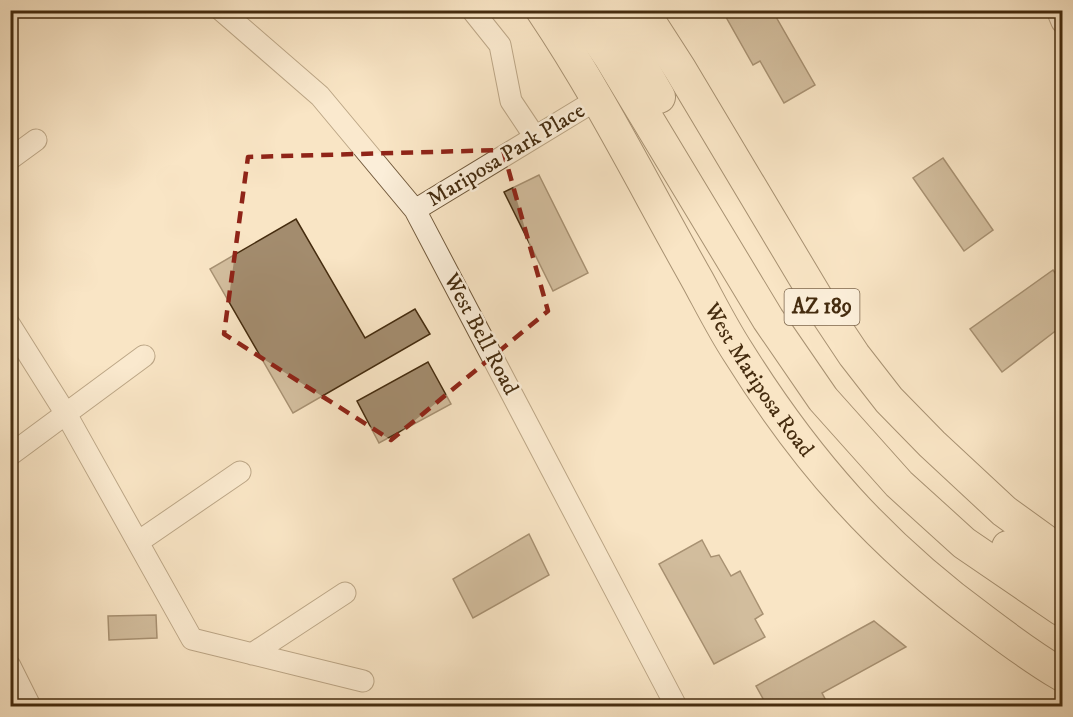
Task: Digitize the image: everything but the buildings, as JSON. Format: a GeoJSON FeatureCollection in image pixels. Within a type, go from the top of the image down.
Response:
{"type":"FeatureCollection","features":[{"type":"Feature","properties":{"kind":"highway","name":"West Mariposa Road"},"geometry":{"type":"LineString","coordinates":[[542,10],[596,100],[736,351],[812,459],[834,486],[901,556],[954,600],[1062,675]]}},
{"type":"Feature","properties":{"kind":"highway"},"geometry":{"type":"LineString","coordinates":[[578,10],[610,57],[768,319],[822,399],[899,484],[964,543],[1062,610]]}},
{"type":"Feature","properties":{"kind":"highway"},"geometry":{"type":"LineString","coordinates":[[605,10],[632,50],[782,305],[838,383],[909,463],[976,525],[1062,583]]}},
{"type":"Feature","properties":{"kind":"highway","name":"AZ 189"},"geometry":{"type":"LineString","coordinates":[[642,10],[687,79],[824,310],[854,356],[889,400],[964,475],[1004,511],[1062,553]]}},
{"type":"Feature","properties":{"kind":"street","name":"West Bell Road"},"geometry":{"type":"LineString","coordinates":[[221,10],[320,96],[415,210],[676,706]]}},
{"type":"Feature","properties":{"kind":"street"},"geometry":{"type":"LineString","coordinates":[[472,10],[500,45],[511,101],[535,137]]}},
{"type":"Feature","properties":{"kind":"street"},"geometry":{"type":"LineString","coordinates":[[1057,10],[1062,22]]}},
{"type":"Feature","properties":{"kind":"street","name":"Mariposa Park Place"},"geometry":{"type":"LineString","coordinates":[[415,210],[596,100]]}},
{"type":"Feature","properties":{"kind":"street"},"geometry":{"type":"LineString","coordinates":[[10,159],[36,140]]}},
{"type":"Feature","properties":{"kind":"street"},"geometry":{"type":"LineString","coordinates":[[10,325],[66,414],[192,639],[363,681]]}},
{"type":"Feature","properties":{"kind":"street"},"geometry":{"type":"LineString","coordinates":[[10,455],[144,356]]}},
{"type":"Feature","properties":{"kind":"street"},"geometry":{"type":"LineString","coordinates":[[138,542],[240,472]]}},
{"type":"Feature","properties":{"kind":"street"},"geometry":{"type":"LineString","coordinates":[[252,654],[345,593]]}},
{"type":"Feature","properties":{"kind":"street"},"geometry":{"type":"LineString","coordinates":[[10,666],[30,706]]}},
{"type":"Feature","properties":{"kind":"highlighted area"},"geometry":{"type":"Polygon","coordinates":[[[503,150],[548,311],[391,440],[224,334],[248,157],[503,150]]]}}]}
